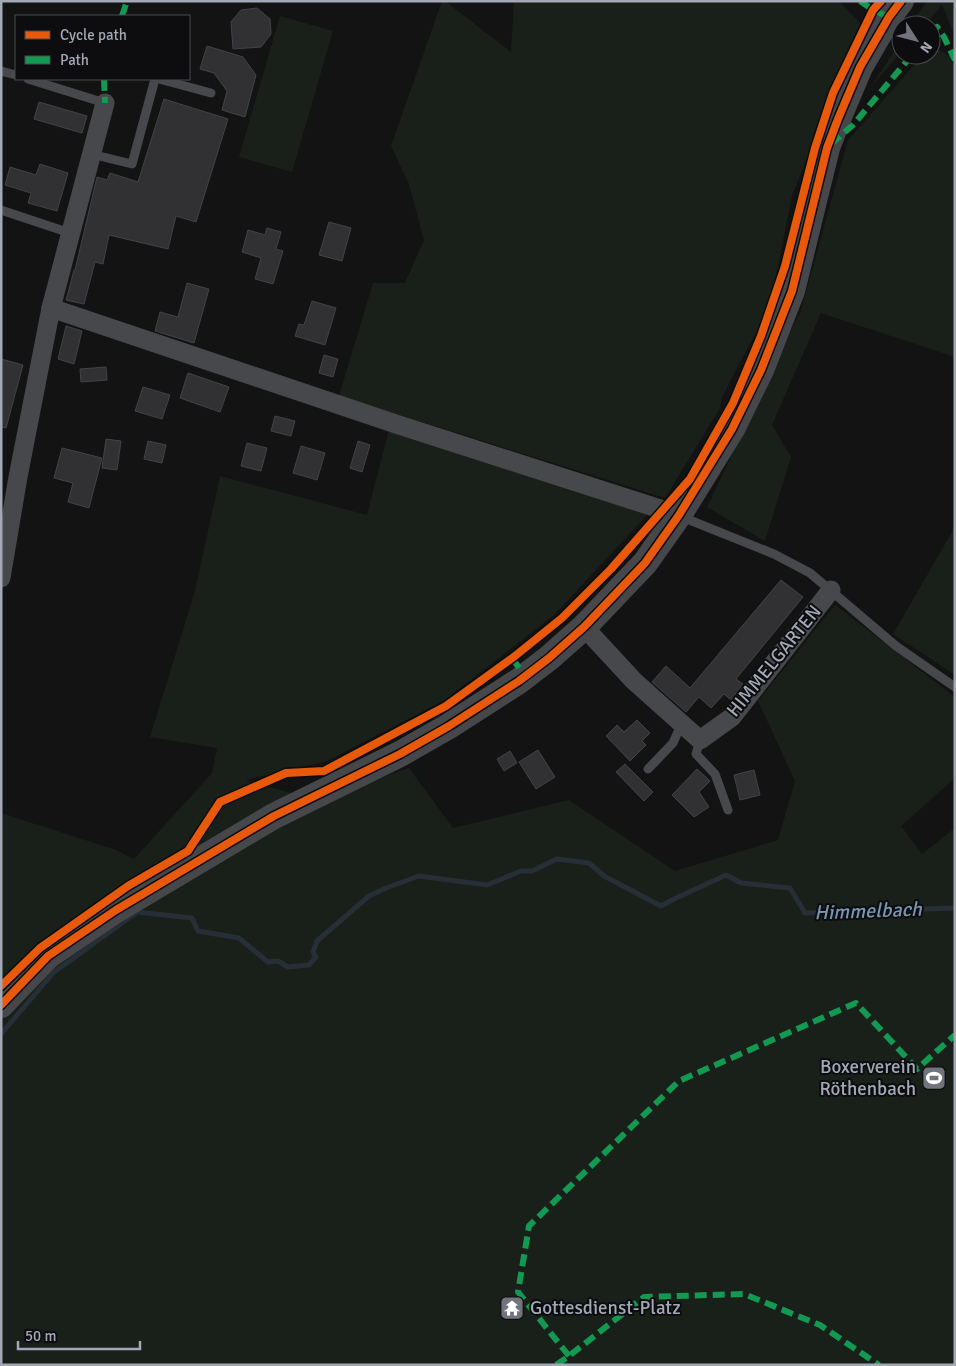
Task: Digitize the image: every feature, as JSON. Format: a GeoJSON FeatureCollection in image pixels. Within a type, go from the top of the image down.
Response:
{"type":"FeatureCollection","features":[{"type":"Feature","properties":{"kind":"street"},"geometry":{"type":"LineString","coordinates":[[1,1005],[48,956],[116,910],[274,816],[400,754],[449,726],[519,681],[584,627],[645,563],[678,515],[732,429],[761,370],[792,291],[827,148],[838,119],[860,67],[889,17],[901,1]]}},
{"type":"Feature","properties":{"kind":"street"},"geometry":{"type":"LineString","coordinates":[[1,578],[18,477],[51,308],[105,103]]}},
{"type":"Feature","properties":{"kind":"street"},"geometry":{"type":"LineString","coordinates":[[51,308],[386,421],[678,515]]}},
{"type":"Feature","properties":{"kind":"street","name":"HIMMELGARTEN"},"geometry":{"type":"LineString","coordinates":[[700,740],[732,716],[830,590]]}},
{"type":"Feature","properties":{"kind":"street"},"geometry":{"type":"LineString","coordinates":[[584,627],[634,681],[700,740]]}},
{"type":"Feature","properties":{"kind":"lane"},"geometry":{"type":"LineString","coordinates":[[1,70],[15,75]]}},
{"type":"Feature","properties":{"kind":"lane"},"geometry":{"type":"LineString","coordinates":[[31,80],[105,103]]}},
{"type":"Feature","properties":{"kind":"lane"},"geometry":{"type":"LineString","coordinates":[[92,154],[132,164],[155,80]]}},
{"type":"Feature","properties":{"kind":"lane"},"geometry":{"type":"LineString","coordinates":[[163,80],[211,93]]}},
{"type":"Feature","properties":{"kind":"lane"},"geometry":{"type":"LineString","coordinates":[[1,210],[70,233]]}},
{"type":"Feature","properties":{"kind":"lane"},"geometry":{"type":"LineString","coordinates":[[678,515],[774,554],[810,573],[896,646],[955,687]]}},
{"type":"Feature","properties":{"kind":"lane"},"geometry":{"type":"LineString","coordinates":[[648,769],[674,743],[681,725]]}},
{"type":"Feature","properties":{"kind":"lane"},"geometry":{"type":"LineString","coordinates":[[700,740],[696,754],[715,774],[728,810]]}},
{"type":"Feature","properties":{"kind":"shaded area"},"geometry":{"type":"Polygon","coordinates":[[[442,1],[445,1],[511,52],[514,1],[839,1],[860,23],[792,196],[770,306],[722,397],[720,408],[665,498],[339,396],[373,283],[405,283],[424,240],[409,184],[391,146],[442,1]]]}},
{"type":"Feature","properties":{"kind":"shaded area"},"geometry":{"type":"Polygon","coordinates":[[[927,1],[955,1],[955,36],[942,5],[934,15],[918,15],[927,1]]]}},
{"type":"Feature","properties":{"kind":"shaded area"},"geometry":{"type":"Polygon","coordinates":[[[280,16],[333,31],[292,172],[239,157],[280,16]]]}},
{"type":"Feature","properties":{"kind":"shaded area"},"geometry":{"type":"Polygon","coordinates":[[[941,51],[955,59],[955,357],[821,313],[772,425],[791,457],[765,541],[707,507],[801,310],[848,140],[914,65],[941,65],[941,51]]]}},
{"type":"Feature","properties":{"kind":"shaded area"},"geometry":{"type":"Polygon","coordinates":[[[891,56],[891,64],[870,88],[891,56]]]}},
{"type":"Feature","properties":{"kind":"shaded area"},"geometry":{"type":"Polygon","coordinates":[[[390,426],[649,513],[554,615],[445,700],[327,761],[246,780],[325,803],[383,777],[409,768],[453,828],[569,800],[675,871],[778,840],[795,781],[758,701],[835,605],[955,697],[955,778],[901,826],[922,854],[955,828],[955,1365],[1,1365],[1,813],[116,850],[134,859],[212,773],[217,748],[150,737],[195,591],[220,476],[367,515],[390,426]]]}},
{"type":"Feature","properties":{"kind":"shaded area"},"geometry":{"type":"Polygon","coordinates":[[[955,527],[955,675],[893,634],[955,527]]]}},
{"type":"Feature","properties":{"kind":"building"},"geometry":{"type":"Polygon","coordinates":[[[257,8],[270,19],[271,34],[261,47],[233,49],[231,22],[241,10],[257,8]]]}},
{"type":"Feature","properties":{"kind":"building"},"geometry":{"type":"Polygon","coordinates":[[[207,46],[243,57],[256,75],[245,117],[222,110],[227,91],[214,73],[200,69],[207,46]]]}},
{"type":"Feature","properties":{"kind":"building"},"geometry":{"type":"Polygon","coordinates":[[[164,99],[228,119],[196,222],[176,216],[168,249],[109,235],[103,264],[95,262],[84,304],[66,300],[97,177],[107,180],[110,173],[138,182],[164,99]]]}},
{"type":"Feature","properties":{"kind":"building"},"geometry":{"type":"Polygon","coordinates":[[[39,102],[87,116],[82,133],[34,119],[39,102]]]}},
{"type":"Feature","properties":{"kind":"building"},"geometry":{"type":"Polygon","coordinates":[[[40,164],[68,173],[57,211],[28,203],[31,193],[5,185],[10,167],[36,175],[40,164]]]}},
{"type":"Feature","properties":{"kind":"building"},"geometry":{"type":"Polygon","coordinates":[[[329,222],[351,228],[342,261],[319,255],[329,222]]]}},
{"type":"Feature","properties":{"kind":"building"},"geometry":{"type":"Polygon","coordinates":[[[267,228],[281,232],[276,249],[283,251],[273,284],[255,279],[261,258],[242,252],[248,230],[265,235],[267,228]]]}},
{"type":"Feature","properties":{"kind":"building"},"geometry":{"type":"Polygon","coordinates":[[[187,283],[209,289],[194,343],[155,331],[160,312],[178,317],[187,283]]]}},
{"type":"Feature","properties":{"kind":"building"},"geometry":{"type":"Polygon","coordinates":[[[312,301],[336,308],[325,345],[295,336],[299,324],[304,325],[312,301]]]}},
{"type":"Feature","properties":{"kind":"building"},"geometry":{"type":"Polygon","coordinates":[[[66,326],[82,331],[74,364],[58,359],[66,326]]]}},
{"type":"Feature","properties":{"kind":"building"},"geometry":{"type":"Polygon","coordinates":[[[324,355],[338,359],[333,377],[319,373],[324,355]]]}},
{"type":"Feature","properties":{"kind":"building"},"geometry":{"type":"Polygon","coordinates":[[[1,359],[23,365],[6,428],[1,427],[1,359]]]}},
{"type":"Feature","properties":{"kind":"building"},"geometry":{"type":"Polygon","coordinates":[[[106,367],[107,380],[81,382],[80,369],[106,367]]]}},
{"type":"Feature","properties":{"kind":"building"},"geometry":{"type":"Polygon","coordinates":[[[188,373],[229,387],[220,412],[180,398],[188,373]]]}},
{"type":"Feature","properties":{"kind":"building"},"geometry":{"type":"Polygon","coordinates":[[[143,387],[170,395],[162,419],[135,411],[143,387]]]}},
{"type":"Feature","properties":{"kind":"building"},"geometry":{"type":"Polygon","coordinates":[[[275,416],[295,421],[291,436],[271,431],[275,416]]]}},
{"type":"Feature","properties":{"kind":"building"},"geometry":{"type":"Polygon","coordinates":[[[106,439],[121,441],[117,470],[102,468],[106,439]]]}},
{"type":"Feature","properties":{"kind":"building"},"geometry":{"type":"Polygon","coordinates":[[[148,441],[166,445],[162,463],[144,459],[148,441]]]}},
{"type":"Feature","properties":{"kind":"building"},"geometry":{"type":"Polygon","coordinates":[[[358,441],[370,445],[362,472],[350,468],[358,441]]]}},
{"type":"Feature","properties":{"kind":"building"},"geometry":{"type":"Polygon","coordinates":[[[247,443],[267,448],[261,471],[241,466],[247,443]]]}},
{"type":"Feature","properties":{"kind":"building"},"geometry":{"type":"Polygon","coordinates":[[[301,446],[325,453],[317,480],[293,473],[301,446]]]}},
{"type":"Feature","properties":{"kind":"building"},"geometry":{"type":"Polygon","coordinates":[[[62,448],[102,458],[89,508],[68,502],[73,483],[54,478],[62,448]]]}},
{"type":"Feature","properties":{"kind":"building"},"geometry":{"type":"Polygon","coordinates":[[[781,580],[803,597],[736,679],[743,684],[731,700],[724,694],[711,708],[699,697],[686,712],[652,682],[666,666],[690,688],[781,580]]]}},
{"type":"Feature","properties":{"kind":"building"},"geometry":{"type":"Polygon","coordinates":[[[637,720],[650,733],[642,741],[646,745],[630,761],[606,736],[617,725],[624,732],[637,720]]]}},
{"type":"Feature","properties":{"kind":"building"},"geometry":{"type":"Polygon","coordinates":[[[538,750],[555,777],[536,789],[519,762],[538,750]]]}},
{"type":"Feature","properties":{"kind":"building"},"geometry":{"type":"Polygon","coordinates":[[[510,751],[517,763],[504,771],[497,759],[510,751]]]}},
{"type":"Feature","properties":{"kind":"building"},"geometry":{"type":"Polygon","coordinates":[[[625,764],[653,792],[644,801],[616,772],[625,764]]]}},
{"type":"Feature","properties":{"kind":"building"},"geometry":{"type":"Polygon","coordinates":[[[697,769],[710,781],[699,792],[709,807],[694,817],[672,795],[697,769]]]}},
{"type":"Feature","properties":{"kind":"building"},"geometry":{"type":"Polygon","coordinates":[[[754,770],[760,795],[740,800],[734,775],[754,770]]]}},
{"type":"Feature","properties":{"kind":"waterway","name":"Himmelbach"},"geometry":{"type":"LineString","coordinates":[[1,1034],[53,973],[137,912],[192,918],[198,931],[239,938],[268,962],[278,961],[288,967],[309,965],[316,957],[313,952],[317,941],[369,896],[386,888],[419,876],[487,885],[521,871],[532,871],[557,859],[589,863],[604,876],[661,906],[726,875],[741,883],[790,888],[805,913],[955,908]]}},
{"type":"Feature","properties":{"kind":"marked path"},"geometry":{"type":"LineString","coordinates":[[122,15],[127,1]]}},
{"type":"Feature","properties":{"kind":"marked path"},"geometry":{"type":"LineString","coordinates":[[860,1],[873,10],[889,17]]}},
{"type":"Feature","properties":{"kind":"marked path"},"geometry":{"type":"LineString","coordinates":[[941,33],[955,60]]}},
{"type":"Feature","properties":{"kind":"marked path"},"geometry":{"type":"LineString","coordinates":[[831,144],[853,125],[904,65]]}},
{"type":"Feature","properties":{"kind":"marked path"},"geometry":{"type":"LineString","coordinates":[[104,80],[105,103]]}},
{"type":"Feature","properties":{"kind":"marked path"},"geometry":{"type":"LineString","coordinates":[[512,658],[525,676]]}},
{"type":"Feature","properties":{"kind":"marked path"},"geometry":{"type":"LineString","coordinates":[[569,1356],[518,1292],[529,1226],[679,1081],[856,1003],[917,1069],[955,1035]]}},
{"type":"Feature","properties":{"kind":"marked path"},"geometry":{"type":"LineString","coordinates":[[556,1365],[644,1297],[744,1294],[820,1325],[879,1365]]}},
{"type":"Feature","properties":{"kind":"cycle path"},"geometry":{"type":"LineString","coordinates":[[1,986],[40,948],[128,886],[188,851],[220,802],[286,773],[324,771],[446,706],[515,656],[562,618],[611,569],[690,479],[733,403],[761,336],[785,266],[815,148],[833,93],[873,10],[881,1]]}},
{"type":"Feature","properties":{"kind":"cycle path"},"geometry":{"type":"LineString","coordinates":[[1,1005],[48,956],[116,910],[274,816],[400,754],[449,726],[519,681],[584,627],[645,563],[679,515],[732,429],[761,370],[792,291],[827,148],[838,119],[860,67],[889,17],[901,1]]}},
{"type":"Feature","properties":{"kind":"place","name":"Boxerverein Röthenbach"},"geometry":{"type":"Point","coordinates":[934,1078]}},
{"type":"Feature","properties":{"kind":"place","name":"Gottesdienst-Platz"},"geometry":{"type":"Point","coordinates":[512,1308]}}]}
